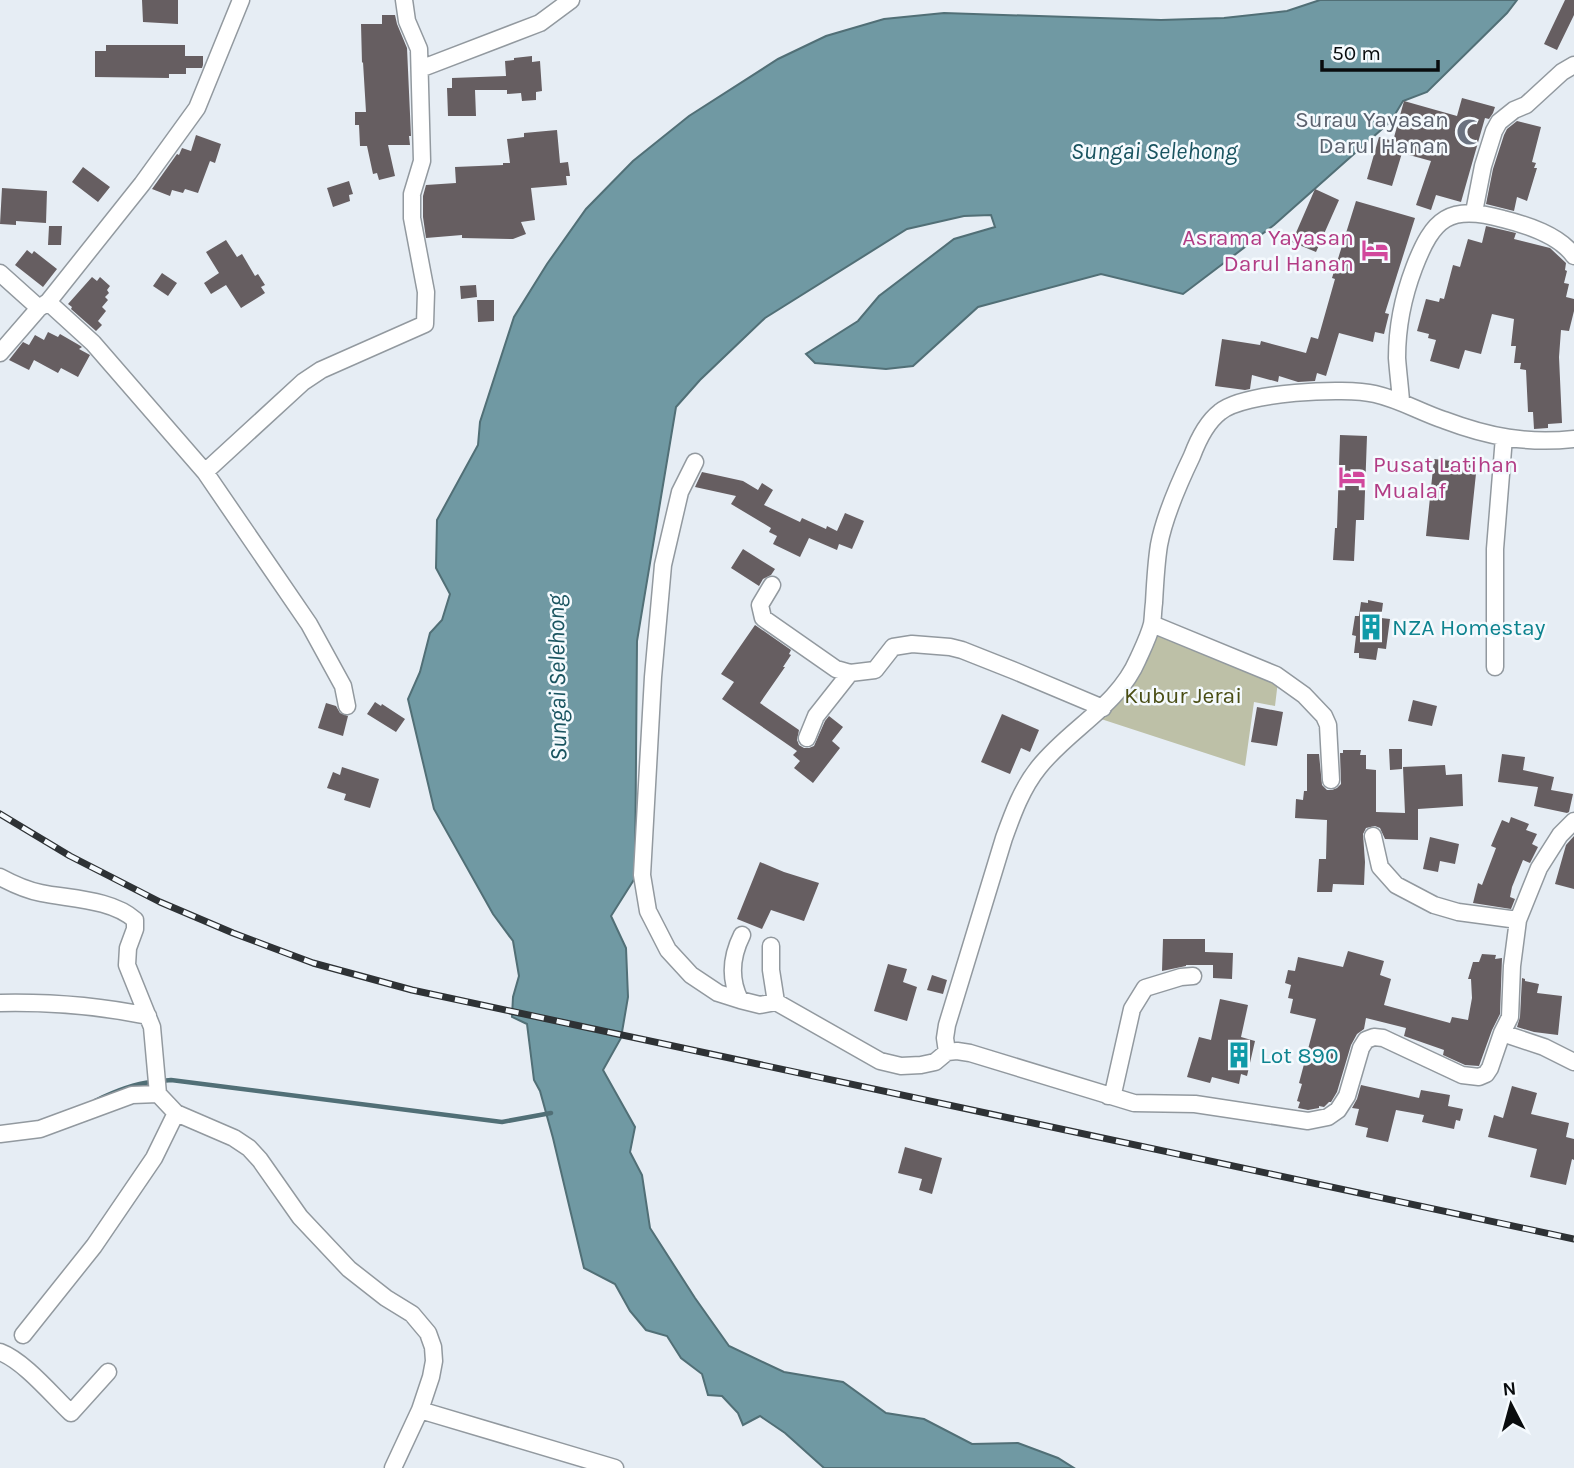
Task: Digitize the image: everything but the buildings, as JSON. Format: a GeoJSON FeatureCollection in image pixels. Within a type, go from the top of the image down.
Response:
{"type":"FeatureCollection","features":[{"type":"Feature","properties":{"kind":"street"},"geometry":{"type":"LineString","coordinates":[[0,353],[142,184],[197,108],[242,0]]}},
{"type":"Feature","properties":{"kind":"street"},"geometry":{"type":"LineString","coordinates":[[205,472],[303,382],[321,370],[425,324],[426,292],[412,218],[412,194],[422,161],[419,49],[407,21],[404,0]]}},
{"type":"Feature","properties":{"kind":"street"},"geometry":{"type":"LineString","coordinates":[[420,69],[540,23],[571,0]]}},
{"type":"Feature","properties":{"kind":"street"},"geometry":{"type":"LineString","coordinates":[[1474,212],[1483,166],[1499,122],[1514,110],[1526,105],[1562,72],[1574,65]]}},
{"type":"Feature","properties":{"kind":"street"},"geometry":{"type":"LineString","coordinates":[[1401,401],[1397,361],[1404,294],[1422,246],[1433,229],[1446,219],[1474,212],[1505,219],[1545,234],[1570,250],[1574,256]]}},
{"type":"Feature","properties":{"kind":"street"},"geometry":{"type":"LineString","coordinates":[[0,273],[93,343],[205,472],[309,624],[343,686],[347,706]]}},
{"type":"Feature","properties":{"kind":"street"},"geometry":{"type":"LineString","coordinates":[[947,1052],[947,1025],[1014,810],[1039,768],[1055,750],[1103,708],[1132,671],[1152,624],[1157,563],[1164,526],[1196,446],[1211,421],[1222,410],[1252,399],[1325,390],[1348,390],[1373,393],[1401,401],[1442,420],[1476,431],[1539,442],[1574,439]]}},
{"type":"Feature","properties":{"kind":"street"},"geometry":{"type":"LineString","coordinates":[[1495,667],[1495,550],[1504,437]]}},
{"type":"Feature","properties":{"kind":"street"},"geometry":{"type":"LineString","coordinates":[[695,462],[680,492],[663,565],[653,677],[642,875],[648,911],[667,950],[691,975],[718,993],[760,1005],[776,1002],[880,1061],[901,1066],[921,1065],[935,1062],[947,1052],[957,1051],[1134,1103],[1195,1104],[1308,1121],[1333,1114],[1343,1104],[1361,1048],[1366,1040],[1374,1037],[1383,1038],[1462,1075],[1479,1077],[1486,1074],[1490,1068],[1510,1017],[1518,920],[1539,868],[1560,835],[1574,821]]}},
{"type":"Feature","properties":{"kind":"street"},"geometry":{"type":"LineString","coordinates":[[772,585],[760,605],[763,618],[836,669],[850,673],[875,670],[893,647],[901,644],[950,647],[1004,666],[1103,708]]}},
{"type":"Feature","properties":{"kind":"street"},"geometry":{"type":"LineString","coordinates":[[1152,624],[1276,675],[1304,695],[1324,716],[1328,725],[1331,780]]}},
{"type":"Feature","properties":{"kind":"street"},"geometry":{"type":"LineString","coordinates":[[807,738],[816,716],[850,673]]}},
{"type":"Feature","properties":{"kind":"street"},"geometry":{"type":"LineString","coordinates":[[1373,836],[1380,867],[1396,885],[1434,905],[1458,912],[1518,920]]}},
{"type":"Feature","properties":{"kind":"street"},"geometry":{"type":"LineString","coordinates":[[0,877],[14,885],[40,893],[102,903],[130,915],[135,920],[127,965],[152,1027],[157,1086],[176,1113],[234,1138],[249,1148],[300,1217],[349,1269],[412,1314],[428,1333],[434,1361],[431,1377],[420,1410],[393,1468]]}},
{"type":"Feature","properties":{"kind":"street"},"geometry":{"type":"LineString","coordinates":[[740,1000],[734,989],[732,967],[736,947],[742,935]]}},
{"type":"Feature","properties":{"kind":"street"},"geometry":{"type":"LineString","coordinates":[[771,946],[771,970],[776,1002]]}},
{"type":"Feature","properties":{"kind":"street"},"geometry":{"type":"LineString","coordinates":[[1108,1096],[1114,1089],[1132,1009],[1145,988],[1193,976]]}},
{"type":"Feature","properties":{"kind":"street"},"geometry":{"type":"LineString","coordinates":[[0,1003],[28,1002],[148,1016]]}},
{"type":"Feature","properties":{"kind":"street"},"geometry":{"type":"LineString","coordinates":[[1502,1033],[1544,1047],[1574,1062]]}},
{"type":"Feature","properties":{"kind":"street"},"geometry":{"type":"LineString","coordinates":[[0,1134],[40,1129],[157,1086]]}},
{"type":"Feature","properties":{"kind":"street"},"geometry":{"type":"LineString","coordinates":[[23,1335],[94,1246],[154,1158],[176,1113]]}},
{"type":"Feature","properties":{"kind":"street"},"geometry":{"type":"LineString","coordinates":[[0,1352],[29,1372],[71,1413],[108,1372]]}},
{"type":"Feature","properties":{"kind":"street"},"geometry":{"type":"LineString","coordinates":[[420,1410],[614,1468]]}},
{"type":"Feature","properties":{"kind":"green space","name":"Kubur Jerai"},"geometry":{"type":"Polygon","coordinates":[[[1155,632],[1278,681],[1275,706],[1254,702],[1245,766],[1101,719],[1155,632]]]}},
{"type":"Feature","properties":{"kind":"water","name":"Sungai Selehong"},"geometry":{"type":"Polygon","coordinates":[[[1320,0],[1517,0],[1427,92],[1403,101],[1391,121],[1274,225],[1183,294],[1101,274],[978,307],[913,366],[886,369],[815,363],[806,354],[858,321],[879,296],[954,239],[995,227],[991,215],[964,216],[907,229],[765,318],[700,380],[676,407],[637,641],[635,878],[611,916],[626,948],[628,997],[621,1038],[603,1070],[635,1127],[630,1152],[642,1175],[650,1228],[729,1346],[784,1372],[843,1382],[886,1413],[924,1419],[972,1444],[1018,1443],[1058,1458],[1074,1468],[824,1468],[785,1433],[760,1416],[743,1425],[738,1413],[722,1396],[708,1395],[702,1374],[681,1358],[667,1336],[646,1330],[630,1311],[615,1284],[584,1268],[553,1138],[540,1091],[534,1080],[527,1024],[512,1017],[513,997],[519,976],[513,941],[493,914],[434,809],[408,699],[420,672],[430,633],[442,620],[450,594],[436,568],[437,520],[478,445],[480,422],[514,317],[586,209],[633,161],[689,116],[778,59],[826,36],[884,19],[944,13],[1161,20],[1224,18],[1287,11],[1320,0]]]}},
{"type":"Feature","properties":{"kind":"waterway"},"geometry":{"type":"LineString","coordinates":[[161,1081],[171,1080],[502,1122],[551,1113]]}},
{"type":"Feature","properties":{"kind":"waterway"},"geometry":{"type":"LineString","coordinates":[[95,1101],[123,1089],[152,1082]]}},
{"type":"Feature","properties":{"kind":"railway"},"geometry":{"type":"LineString","coordinates":[[0,814],[70,856],[160,902],[313,963],[412,990],[1574,1239]]}},
{"type":"Feature","properties":{"kind":"place","name":"Surau Yayasan Darul Hanan"},"geometry":{"type":"Point","coordinates":[1470,132]}},
{"type":"Feature","properties":{"kind":"place","name":"Asrama Yayasan Darul Hanan"},"geometry":{"type":"Point","coordinates":[1375,250]}},
{"type":"Feature","properties":{"kind":"place","name":"Pusat Latihan Mualaf"},"geometry":{"type":"Point","coordinates":[1352,477]}},
{"type":"Feature","properties":{"kind":"place","name":"NZA Homestay"},"geometry":{"type":"Point","coordinates":[1371,627]}},
{"type":"Feature","properties":{"kind":"place","name":"Lot 890"},"geometry":{"type":"Point","coordinates":[1239,1055]}}]}
